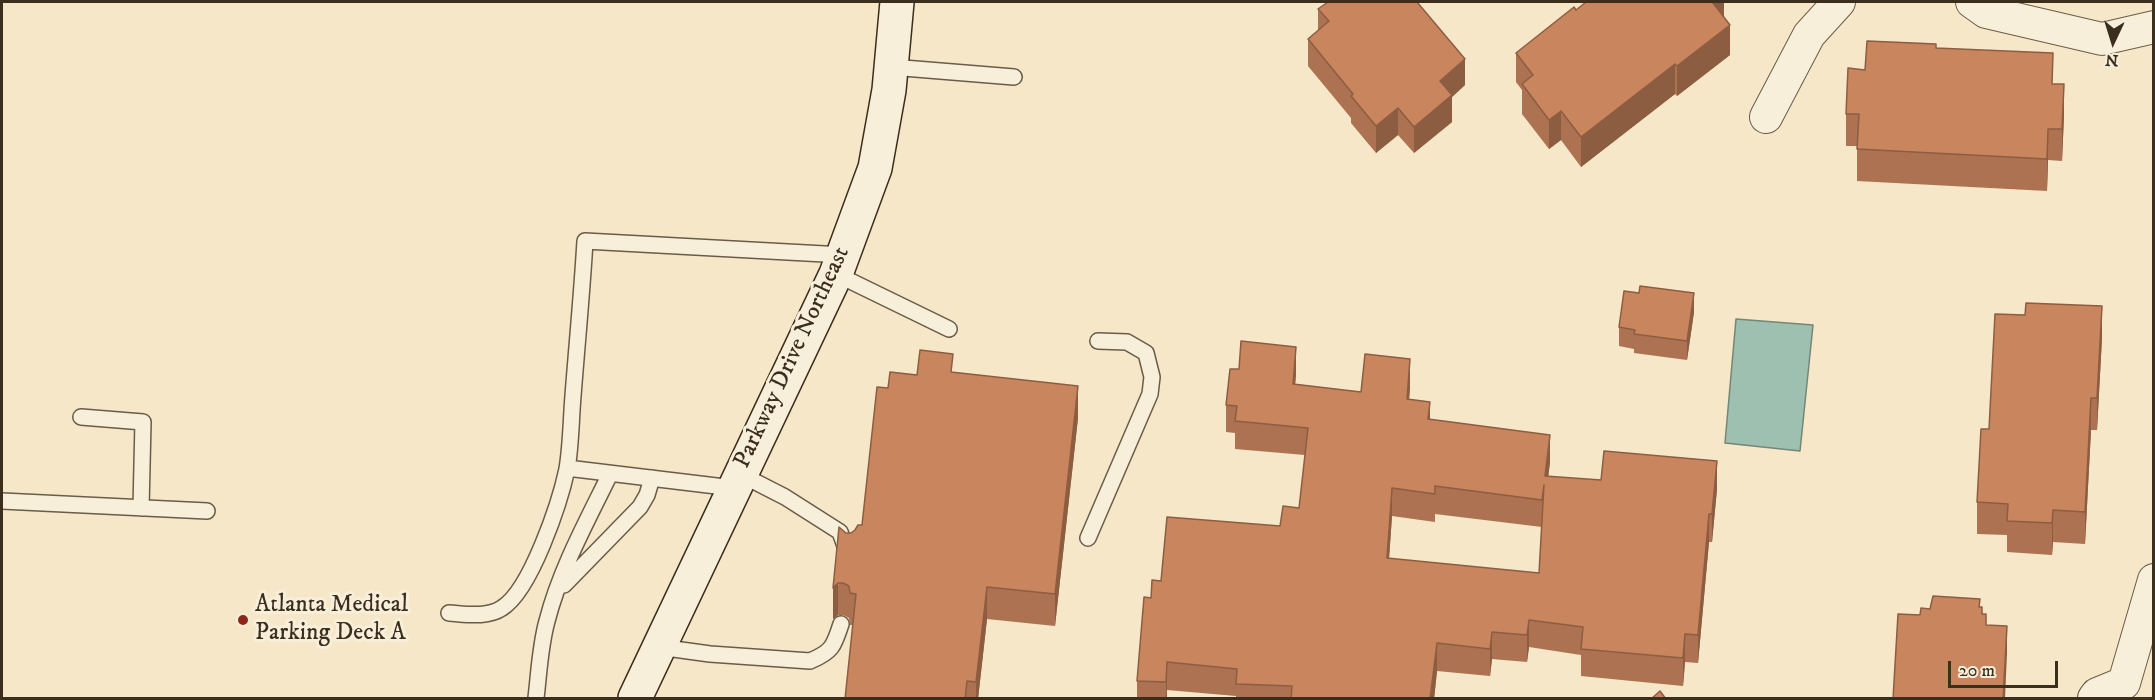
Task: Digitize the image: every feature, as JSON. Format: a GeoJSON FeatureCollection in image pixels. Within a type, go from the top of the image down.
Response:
{"type":"FeatureCollection","features":[{"type":"Feature","properties":{"kind":"street","name":"Parkway Drive Northeast"},"geometry":{"type":"LineString","coordinates":[[635,699],[839,264],[875,168],[891,67],[897,2]]}},
{"type":"Feature","properties":{"kind":"street"},"geometry":{"type":"LineString","coordinates":[[1766,117],[1809,35],[1839,2]]}},
{"type":"Feature","properties":{"kind":"street"},"geometry":{"type":"LineString","coordinates":[[1972,2],[1986,12],[2102,39],[2154,27]]}},
{"type":"Feature","properties":{"kind":"street"},"geometry":{"type":"LineString","coordinates":[[2094,699],[2097,694],[2130,691],[2154,580]]}},
{"type":"Feature","properties":{"kind":"lane"},"geometry":{"type":"LineString","coordinates":[[891,67],[1014,76]]}},
{"type":"Feature","properties":{"kind":"lane"},"geometry":{"type":"LineString","coordinates":[[449,613],[486,614],[501,609],[511,601],[529,574],[558,502],[567,468],[585,240],[839,264],[950,329]]}},
{"type":"Feature","properties":{"kind":"lane"},"geometry":{"type":"LineString","coordinates":[[1088,538],[1150,394],[1152,377],[1146,352],[1127,342],[1098,341]]}},
{"type":"Feature","properties":{"kind":"lane"},"geometry":{"type":"LineString","coordinates":[[81,417],[143,422],[141,508]]}},
{"type":"Feature","properties":{"kind":"lane"},"geometry":{"type":"LineString","coordinates":[[567,468],[652,478],[737,481],[785,497],[840,532],[848,555]]}},
{"type":"Feature","properties":{"kind":"lane"},"geometry":{"type":"LineString","coordinates":[[536,699],[542,644],[555,596],[575,547],[610,474]]}},
{"type":"Feature","properties":{"kind":"lane"},"geometry":{"type":"LineString","coordinates":[[555,596],[572,575],[640,507],[652,478]]}},
{"type":"Feature","properties":{"kind":"lane"},"geometry":{"type":"LineString","coordinates":[[2,501],[207,512]]}},
{"type":"Feature","properties":{"kind":"lane"},"geometry":{"type":"LineString","coordinates":[[659,647],[710,654],[810,661],[825,654],[834,645],[842,624]]}},
{"type":"Feature","properties":{"kind":"shaded area"},"geometry":{"type":"Polygon","coordinates":[[[1736,319],[1813,325],[1800,451],[1725,443],[1736,319]]]}},
{"type":"Feature","properties":{"kind":"building"},"geometry":{"type":"Polygon","coordinates":[[[1328,2],[1417,2],[1465,59],[1440,81],[1452,95],[1414,127],[1398,108],[1376,126],[1308,39],[1329,21],[1318,9],[1328,2]]]}},
{"type":"Feature","properties":{"kind":"building"},"geometry":{"type":"Polygon","coordinates":[[[1586,2],[1714,2],[1730,25],[1677,66],[1675,64],[1581,137],[1561,111],[1549,120],[1522,84],[1533,75],[1516,53],[1574,7],[1576,10],[1586,2]]]}},
{"type":"Feature","properties":{"kind":"building"},"geometry":{"type":"Polygon","coordinates":[[[1867,41],[1936,44],[1936,48],[2053,53],[2052,84],[2064,84],[2062,129],[2048,129],[2047,159],[1857,149],[1859,114],[1846,114],[1848,68],[1865,70],[1867,41]]]}},
{"type":"Feature","properties":{"kind":"building"},"geometry":{"type":"Polygon","coordinates":[[[1640,286],[1694,293],[1687,341],[1634,334],[1635,330],[1619,327],[1624,291],[1639,293],[1640,286]]]}},
{"type":"Feature","properties":{"kind":"building"},"geometry":{"type":"Polygon","coordinates":[[[2026,303],[2102,306],[2097,398],[2091,398],[2085,512],[2053,510],[2052,523],[2007,521],[2008,504],[1977,502],[1981,429],[1989,429],[1995,314],[2025,315],[2026,303]]]}},
{"type":"Feature","properties":{"kind":"building"},"geometry":{"type":"Polygon","coordinates":[[[1241,341],[1296,347],[1293,384],[1361,392],[1365,354],[1410,359],[1407,399],[1430,402],[1428,419],[1550,435],[1545,476],[1601,480],[1604,451],[1717,461],[1712,514],[1709,514],[1698,635],[1685,634],[1683,658],[1581,649],[1583,627],[1529,620],[1527,635],[1492,632],[1490,649],[1437,643],[1430,699],[1291,699],[1292,686],[1236,684],[1237,669],[1167,662],[1166,682],[1137,681],[1144,597],[1151,598],[1152,580],[1161,581],[1167,517],[1280,526],[1283,506],[1299,508],[1308,428],[1235,421],[1237,406],[1226,405],[1230,369],[1239,369],[1241,341]],[[1544,485],[1542,500],[1435,486],[1435,494],[1392,488],[1387,558],[1539,573],[1544,485]]]}},
{"type":"Feature","properties":{"kind":"building"},"geometry":{"type":"Polygon","coordinates":[[[920,350],[953,354],[951,372],[1078,386],[1055,594],[987,587],[976,682],[967,681],[965,699],[845,699],[856,594],[850,593],[849,586],[843,583],[838,583],[833,588],[839,527],[846,533],[851,533],[858,525],[862,525],[877,387],[888,388],[890,372],[917,375],[920,350]]]}},
{"type":"Feature","properties":{"kind":"building"},"geometry":{"type":"Polygon","coordinates":[[[1933,596],[1980,599],[1979,607],[1982,607],[1982,614],[1986,614],[1986,625],[2007,626],[2003,699],[1893,699],[1898,614],[1920,615],[1921,608],[1930,609],[1933,596]]]}},
{"type":"Feature","properties":{"kind":"building"},"geometry":{"type":"Polygon","coordinates":[[[1660,691],[1666,699],[1651,699],[1660,691]]]}},
{"type":"Feature","properties":{"kind":"place","name":"Atlanta Medical Parking Deck A"},"geometry":{"type":"Point","coordinates":[243,620]}}]}
